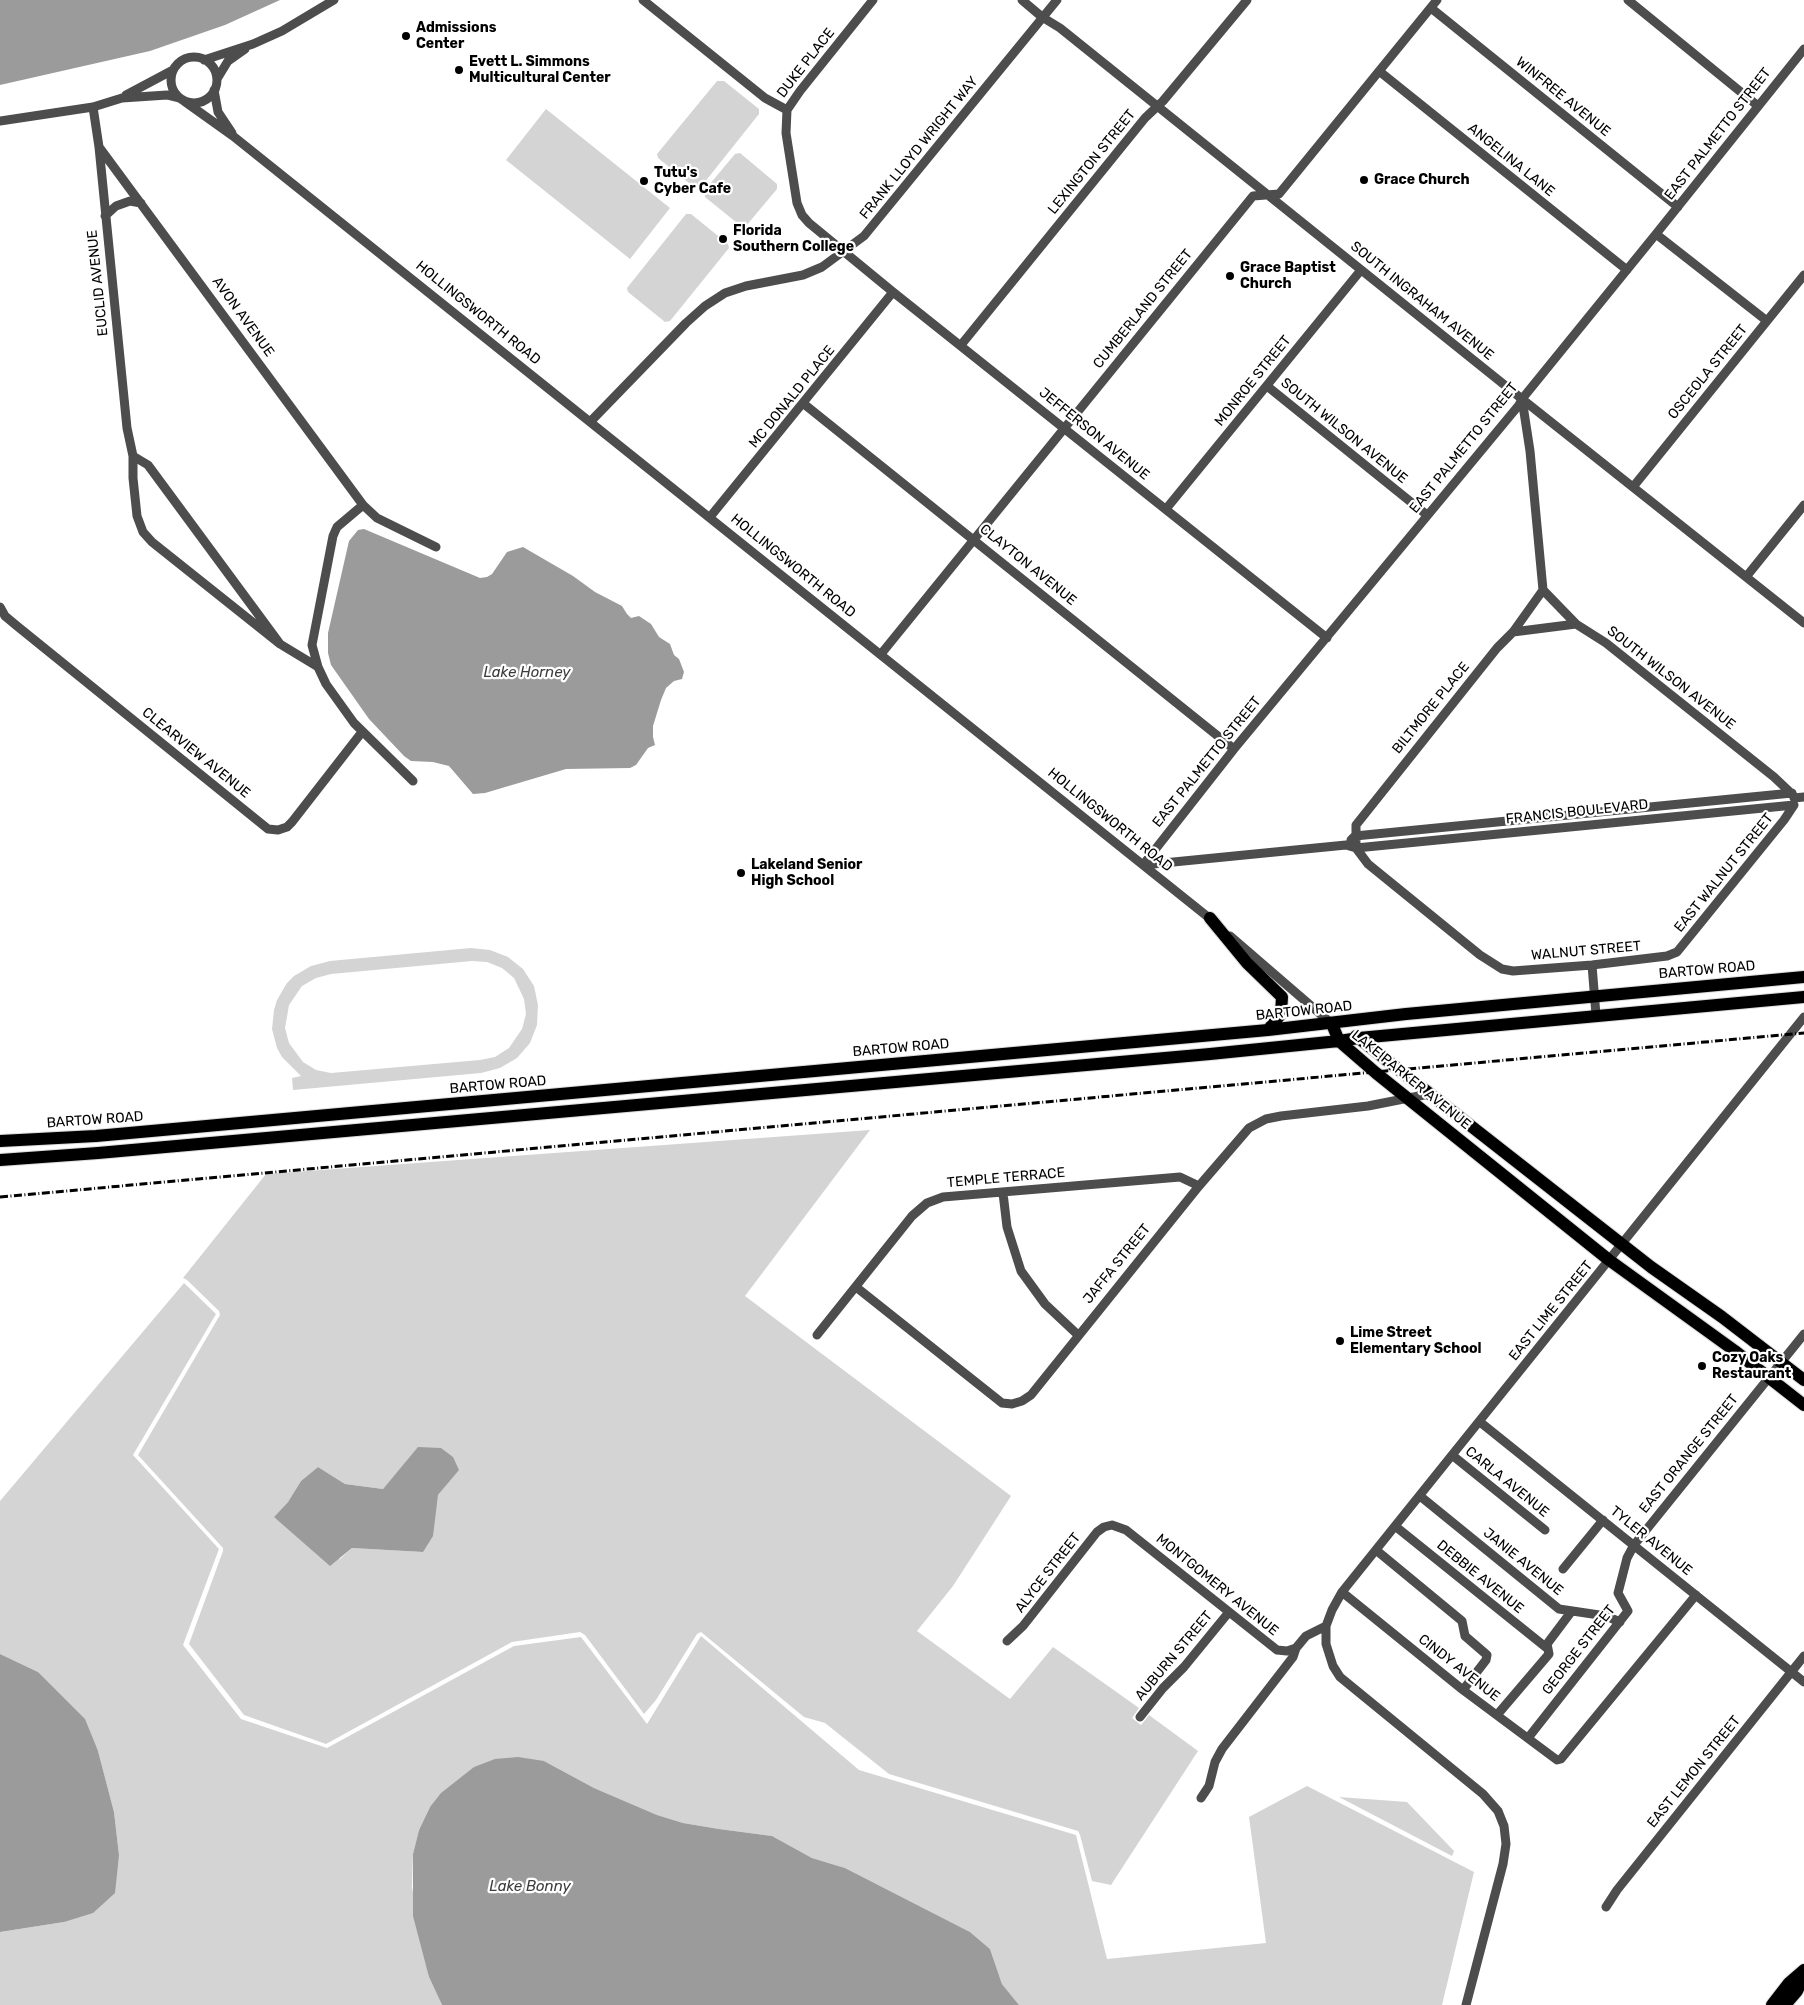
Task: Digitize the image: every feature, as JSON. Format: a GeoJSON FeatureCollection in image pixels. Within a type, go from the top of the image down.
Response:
{"type":"FeatureCollection","features":[{"type":"Feature","properties":{"kind":"main road"},"geometry":{"type":"LineString","coordinates":[[1210,918],[1247,963],[1282,997],[1281,1014],[1268,1030]]}},
{"type":"Feature","properties":{"kind":"main road","name":"BARTOW ROAD"},"geometry":{"type":"LineString","coordinates":[[0,1141],[96,1136],[1268,1030],[1406,1014],[1804,977]]}},
{"type":"Feature","properties":{"kind":"main road"},"geometry":{"type":"LineString","coordinates":[[0,1160],[663,1103],[1804,996]]}},
{"type":"Feature","properties":{"kind":"main road","name":"LAKE PARKER AVENUE"},"geometry":{"type":"LineString","coordinates":[[1332,1024],[1358,1038],[1622,1244],[1804,1380]]}},
{"type":"Feature","properties":{"kind":"main road","name":"LAKE PARKER AVENUE"},"geometry":{"type":"LineString","coordinates":[[1332,1024],[1339,1041],[1408,1098],[1609,1260],[1769,1377],[1804,1405]]}},
{"type":"Feature","properties":{"kind":"main road"},"geometry":{"type":"LineString","coordinates":[[1772,2005],[1789,1983],[1804,1970]]}},
{"type":"Feature","properties":{"kind":"main road"},"geometry":{"type":"LineString","coordinates":[[1786,2005],[1797,1991],[1804,1976]]}},
{"type":"Feature","properties":{"kind":"street"},"geometry":{"type":"LineString","coordinates":[[204,60],[253,44],[282,31],[334,0]]}},
{"type":"Feature","properties":{"kind":"street"},"geometry":{"type":"LineString","coordinates":[[643,0],[765,98],[787,110]]}},
{"type":"Feature","properties":{"kind":"street","name":"DUKE PLACE"},"geometry":{"type":"LineString","coordinates":[[843,252],[808,223],[802,215],[797,202],[786,133],[787,110],[873,0]]}},
{"type":"Feature","properties":{"kind":"street","name":"SOUTH INGRAHAM AVENUE"},"geometry":{"type":"LineString","coordinates":[[1022,0],[1042,17],[1060,28],[1804,623]]}},
{"type":"Feature","properties":{"kind":"street","name":"FRANK LLOYD WRIGHT WAY"},"geometry":{"type":"LineString","coordinates":[[591,421],[686,323],[705,306],[725,293],[746,286],[803,275],[822,267],[864,236],[1057,0]]}},
{"type":"Feature","properties":{"kind":"street","name":"LEXINGTON STREET"},"geometry":{"type":"LineString","coordinates":[[961,344],[1133,132],[1186,75],[1247,0]]}},
{"type":"Feature","properties":{"kind":"street","name":"CUMBERLAND STREET"},"geometry":{"type":"LineString","coordinates":[[881,654],[1253,196],[1279,194],[1437,0]]}},
{"type":"Feature","properties":{"kind":"street"},"geometry":{"type":"LineString","coordinates":[[1628,0],[1758,106]]}},
{"type":"Feature","properties":{"kind":"street","name":"WINFREE AVENUE"},"geometry":{"type":"LineString","coordinates":[[1431,8],[1678,207]]}},
{"type":"Feature","properties":{"kind":"street"},"geometry":{"type":"LineString","coordinates":[[122,98],[167,95],[190,103],[201,102],[207,99],[214,90],[217,79],[228,61],[253,44]]}},
{"type":"Feature","properties":{"kind":"street","name":"EAST PALMETTO STREET"},"geometry":{"type":"LineString","coordinates":[[1143,865],[1234,749],[1519,405],[1804,48]]}},
{"type":"Feature","properties":{"kind":"street"},"geometry":{"type":"LineString","coordinates":[[181,100],[172,88],[171,76],[176,65],[186,59],[192,57],[204,60],[213,67],[217,79]]}},
{"type":"Feature","properties":{"kind":"street"},"geometry":{"type":"LineString","coordinates":[[0,121],[93,107],[122,98],[173,70]]}},
{"type":"Feature","properties":{"kind":"street","name":"ANGELINA LANE"},"geometry":{"type":"LineString","coordinates":[[1379,71],[1627,270]]}},
{"type":"Feature","properties":{"kind":"street","name":"HOLLINGSWORTH ROAD"},"geometry":{"type":"LineString","coordinates":[[214,90],[218,112],[234,136]]}},
{"type":"Feature","properties":{"kind":"street","name":"HOLLINGSWORTH ROAD"},"geometry":{"type":"LineString","coordinates":[[181,100],[234,136],[591,421],[1210,918],[1332,1024]]}},
{"type":"Feature","properties":{"kind":"street","name":"EUCLID AVENUE"},"geometry":{"type":"LineString","coordinates":[[93,107],[99,147],[127,428],[133,456],[137,516],[143,532],[152,542],[280,644],[318,667]]}},
{"type":"Feature","properties":{"kind":"street","name":"AVON AVENUE"},"geometry":{"type":"LineString","coordinates":[[99,147],[363,505],[376,518],[436,547]]}},
{"type":"Feature","properties":{"kind":"street"},"geometry":{"type":"LineString","coordinates":[[105,216],[116,206],[130,201],[141,203]]}},
{"type":"Feature","properties":{"kind":"street"},"geometry":{"type":"LineString","coordinates":[[1656,234],[1767,321]]}},
{"type":"Feature","properties":{"kind":"street","name":"JEFFERSON AVENUE"},"geometry":{"type":"LineString","coordinates":[[843,252],[961,344],[1327,638]]}},
{"type":"Feature","properties":{"kind":"street","name":"MONROE STREET"},"geometry":{"type":"LineString","coordinates":[[1166,509],[1361,270]]}},
{"type":"Feature","properties":{"kind":"street","name":"OSCEOLA STREET"},"geometry":{"type":"LineString","coordinates":[[1633,487],[1804,275]]}},
{"type":"Feature","properties":{"kind":"street","name":"MC DONALD PLACE"},"geometry":{"type":"LineString","coordinates":[[710,518],[893,292]]}},
{"type":"Feature","properties":{"kind":"street","name":"SOUTH WILSON AVENUE"},"geometry":{"type":"LineString","coordinates":[[1267,386],[1427,515]]}},
{"type":"Feature","properties":{"kind":"street"},"geometry":{"type":"LineString","coordinates":[[1522,399],[1530,451],[1543,590],[1576,624]]}},
{"type":"Feature","properties":{"kind":"street","name":"CLAYTON AVENUE"},"geometry":{"type":"LineString","coordinates":[[804,404],[1234,749]]}},
{"type":"Feature","properties":{"kind":"street","name":"EUCLID AVENUE"},"geometry":{"type":"LineString","coordinates":[[133,456],[148,465],[280,644]]}},
{"type":"Feature","properties":{"kind":"street"},"geometry":{"type":"LineString","coordinates":[[363,505],[337,527],[333,536],[312,645],[318,667],[326,684],[362,732],[413,781]]}},
{"type":"Feature","properties":{"kind":"street"},"geometry":{"type":"LineString","coordinates":[[1746,577],[1804,505]]}},
{"type":"Feature","properties":{"kind":"street","name":"BILTMORE PLACE"},"geometry":{"type":"LineString","coordinates":[[1354,836],[1356,825],[1497,648],[1513,632],[1543,590]]}},
{"type":"Feature","properties":{"kind":"street","name":"CLEARVIEW AVENUE"},"geometry":{"type":"LineString","coordinates":[[0,607],[5,616],[17,626],[268,829],[278,830],[287,827],[292,822],[362,732]]}},
{"type":"Feature","properties":{"kind":"street"},"geometry":{"type":"LineString","coordinates":[[1513,632],[1576,624]]}},
{"type":"Feature","properties":{"kind":"street","name":"SOUTH WILSON AVENUE"},"geometry":{"type":"LineString","coordinates":[[1576,624],[1606,643],[1793,799]]}},
{"type":"Feature","properties":{"kind":"street","name":"FRANCIS BOULEVARD"},"geometry":{"type":"LineString","coordinates":[[1143,865],[1346,845],[1356,848],[1501,834],[1646,819],[1804,797]]}},
{"type":"Feature","properties":{"kind":"street","name":"FRANCIS BOULEVARD"},"geometry":{"type":"LineString","coordinates":[[1354,836],[1644,808],[1793,799]]}},
{"type":"Feature","properties":{"kind":"street","name":"EAST WALNUT STREET"},"geometry":{"type":"LineString","coordinates":[[1672,954],[1677,952],[1688,940],[1784,820],[1793,799]]}},
{"type":"Feature","properties":{"kind":"street"},"geometry":{"type":"LineString","coordinates":[[1644,808],[1646,819]]}},
{"type":"Feature","properties":{"kind":"street"},"geometry":{"type":"LineString","coordinates":[[1500,822],[1501,834]]}},
{"type":"Feature","properties":{"kind":"street"},"geometry":{"type":"LineString","coordinates":[[1346,845],[1354,836]]}},
{"type":"Feature","properties":{"kind":"street"},"geometry":{"type":"LineString","coordinates":[[1354,836],[1356,848]]}},
{"type":"Feature","properties":{"kind":"street","name":"WALNUT STREET"},"geometry":{"type":"LineString","coordinates":[[1356,848],[1368,864],[1480,954],[1502,969],[1514,972],[1592,965],[1672,954]]}},
{"type":"Feature","properties":{"kind":"street"},"geometry":{"type":"LineString","coordinates":[[1592,965],[1596,1015]]}},
{"type":"Feature","properties":{"kind":"street","name":"EAST LIME STREET"},"geometry":{"type":"LineString","coordinates":[[1326,1626],[1342,1592],[1804,1017]]}},
{"type":"Feature","properties":{"kind":"street"},"geometry":{"type":"LineString","coordinates":[[661,1085],[663,1103]]}},
{"type":"Feature","properties":{"kind":"street","name":"JAFFA STREET"},"geometry":{"type":"LineString","coordinates":[[856,1287],[1002,1402],[1012,1404],[1022,1401],[1031,1395],[1198,1186],[1236,1140],[1249,1128],[1266,1119],[1368,1106],[1429,1094]]}},
{"type":"Feature","properties":{"kind":"street","name":"TEMPLE TERRACE"},"geometry":{"type":"LineString","coordinates":[[817,1335],[912,1216],[927,1203],[943,1197],[1102,1182],[1180,1177],[1198,1186]]}},
{"type":"Feature","properties":{"kind":"street"},"geometry":{"type":"LineString","coordinates":[[1003,1192],[1007,1227],[1022,1271],[1045,1304],[1078,1335]]}},
{"type":"Feature","properties":{"kind":"street","name":"EAST ORANGE STREET"},"geometry":{"type":"LineString","coordinates":[[1634,1545],[1804,1334]]}},
{"type":"Feature","properties":{"kind":"street","name":"TYLER AVENUE"},"geometry":{"type":"LineString","coordinates":[[1480,1422],[1804,1682]]}},
{"type":"Feature","properties":{"kind":"street","name":"CARLA AVENUE"},"geometry":{"type":"LineString","coordinates":[[1452,1455],[1545,1530]]}},
{"type":"Feature","properties":{"kind":"street","name":"JANIE AVENUE"},"geometry":{"type":"LineString","coordinates":[[1420,1496],[1559,1609],[1571,1612],[1589,1612],[1620,1622]]}},
{"type":"Feature","properties":{"kind":"street"},"geometry":{"type":"LineString","coordinates":[[1563,1569],[1603,1520]]}},
{"type":"Feature","properties":{"kind":"street","name":"MONTGOMERY AVENUE"},"geometry":{"type":"LineString","coordinates":[[1112,1525],[1126,1530],[1277,1650],[1287,1651],[1296,1648]]}},
{"type":"Feature","properties":{"kind":"street","name":"ALYCE STREET"},"geometry":{"type":"LineString","coordinates":[[1007,1641],[1024,1626],[1097,1532],[1104,1527],[1112,1525]]}},
{"type":"Feature","properties":{"kind":"street","name":"DEBBIE AVENUE"},"geometry":{"type":"LineString","coordinates":[[1395,1526],[1548,1649]]}},
{"type":"Feature","properties":{"kind":"street","name":"GEORGE STREET"},"geometry":{"type":"LineString","coordinates":[[1528,1738],[1628,1611],[1618,1592],[1627,1558],[1634,1545]]}},
{"type":"Feature","properties":{"kind":"street"},"geometry":{"type":"LineString","coordinates":[[1376,1550],[1462,1621],[1465,1636],[1487,1655],[1486,1660],[1464,1690]]}},
{"type":"Feature","properties":{"kind":"street","name":"CINDY AVENUE"},"geometry":{"type":"LineString","coordinates":[[1342,1592],[1464,1690],[1557,1760],[1561,1759],[1696,1595]]}},
{"type":"Feature","properties":{"kind":"street","name":"AUBURN STREET"},"geometry":{"type":"LineString","coordinates":[[1140,1717],[1229,1612]]}},
{"type":"Feature","properties":{"kind":"street"},"geometry":{"type":"LineString","coordinates":[[1497,1715],[1549,1654],[1547,1644],[1571,1612]]}},
{"type":"Feature","properties":{"kind":"street"},"geometry":{"type":"LineString","coordinates":[[1201,1798],[1209,1786],[1215,1762],[1222,1749],[1293,1657],[1296,1648],[1306,1636],[1326,1626],[1326,1644],[1333,1666],[1340,1677],[1487,1798],[1498,1811],[1504,1826],[1506,1844],[1503,1864],[1466,2005]]}},
{"type":"Feature","properties":{"kind":"street","name":"EAST LEMON STREET"},"geometry":{"type":"LineString","coordinates":[[1606,1907],[1617,1890],[1804,1656]]}},
{"type":"Feature","properties":{"kind":"shaded area"},"geometry":{"type":"Polygon","coordinates":[[[717,81],[724,81],[759,109],[759,114],[700,188],[695,188],[658,158],[657,154],[717,81]]]}},
{"type":"Feature","properties":{"kind":"shaded area"},"geometry":{"type":"Polygon","coordinates":[[[546,109],[670,208],[630,259],[506,160],[546,109]]]}},
{"type":"Feature","properties":{"kind":"shaded area"},"geometry":{"type":"Polygon","coordinates":[[[740,153],[777,184],[777,189],[746,226],[742,227],[705,197],[704,191],[735,154],[740,153]]]}},
{"type":"Feature","properties":{"kind":"shaded area"},"geometry":{"type":"Polygon","coordinates":[[[686,214],[691,214],[728,244],[729,248],[670,321],[665,322],[628,292],[627,288],[686,214]]]}},
{"type":"Feature","properties":{"kind":"shaded area"},"geometry":{"type":"Polygon","coordinates":[[[471,948],[490,950],[508,957],[523,969],[534,986],[538,1005],[537,1025],[530,1043],[517,1058],[500,1068],[481,1073],[293,1090],[292,1078],[301,1076],[282,1057],[277,1048],[272,1029],[274,1010],[277,1000],[287,983],[294,976],[311,966],[330,961],[471,948]],[[472,961],[331,974],[316,978],[302,986],[289,1005],[285,1028],[289,1043],[303,1062],[316,1070],[331,1073],[480,1060],[495,1057],[509,1048],[522,1029],[526,1014],[524,999],[514,978],[502,968],[487,962],[472,961]]]}},
{"type":"Feature","properties":{"kind":"shaded area"},"geometry":{"type":"Polygon","coordinates":[[[870,1130],[745,1296],[1011,1496],[953,1586],[917,1631],[1010,1699],[1053,1647],[1139,1708],[1132,1718],[1141,1725],[1149,1715],[1198,1751],[1111,1885],[1092,1881],[1078,1831],[889,1774],[825,1723],[804,1717],[701,1632],[697,1634],[656,1700],[644,1714],[585,1635],[580,1632],[512,1642],[326,1744],[244,1715],[189,1644],[223,1548],[138,1455],[220,1315],[219,1311],[183,1278],[266,1174],[870,1130]],[[419,1447],[383,1489],[345,1484],[318,1467],[301,1481],[288,1502],[274,1517],[340,1559],[352,1548],[423,1552],[438,1495],[459,1469],[419,1447]]]}},
{"type":"Feature","properties":{"kind":"shaded area"},"geometry":{"type":"Polygon","coordinates":[[[184,1283],[216,1314],[133,1455],[219,1549],[183,1645],[241,1719],[327,1748],[514,1646],[581,1637],[647,1724],[701,1636],[859,1770],[1076,1835],[1107,1959],[1266,1943],[1249,1817],[1307,1786],[1474,1872],[1442,2005],[1019,2005],[1002,1984],[990,1949],[970,1932],[845,1868],[812,1858],[772,1836],[683,1823],[657,1815],[594,1788],[544,1761],[430,1807],[419,1830],[413,1854],[412,1887],[429,1977],[442,2005],[0,2005],[0,1932],[64,1922],[119,1855],[114,1812],[98,1751],[38,1672],[0,1654],[0,1501],[184,1283]]]}},
{"type":"Feature","properties":{"kind":"shaded area"},"geometry":{"type":"Polygon","coordinates":[[[1339,1797],[1407,1802],[1454,1851],[1452,1856],[1339,1797]]]}},
{"type":"Feature","properties":{"kind":"water"},"geometry":{"type":"Polygon","coordinates":[[[0,0],[280,0],[225,25],[150,51],[0,85],[0,0]]]}},
{"type":"Feature","properties":{"kind":"water","name":"Lake Horney"},"geometry":{"type":"Polygon","coordinates":[[[364,529],[480,578],[492,574],[507,552],[523,547],[573,576],[595,592],[622,606],[631,618],[639,616],[651,624],[659,637],[670,644],[684,672],[682,679],[674,681],[666,688],[661,700],[653,726],[655,745],[648,748],[636,765],[630,768],[566,769],[485,793],[473,794],[449,766],[433,762],[411,761],[404,756],[369,719],[331,665],[328,653],[328,633],[349,541],[358,530],[364,529]]]}},
{"type":"Feature","properties":{"kind":"water"},"geometry":{"type":"Polygon","coordinates":[[[418,1447],[441,1448],[453,1457],[459,1470],[438,1495],[433,1536],[423,1552],[352,1548],[330,1566],[274,1517],[288,1502],[301,1481],[318,1467],[345,1484],[383,1489],[418,1447]]]}},
{"type":"Feature","properties":{"kind":"water"},"geometry":{"type":"Polygon","coordinates":[[[0,1654],[38,1672],[85,1719],[98,1751],[114,1812],[119,1855],[115,1893],[93,1913],[64,1922],[0,1932],[0,1654]]]}},
{"type":"Feature","properties":{"kind":"water","name":"Lake Bonny"},"geometry":{"type":"Polygon","coordinates":[[[518,1757],[544,1761],[594,1788],[657,1815],[683,1823],[772,1836],[812,1858],[845,1868],[970,1932],[990,1949],[1002,1984],[1019,2005],[442,2005],[429,1977],[413,1916],[413,1854],[419,1830],[430,1807],[441,1793],[474,1767],[495,1759],[518,1757]]]}},
{"type":"Feature","properties":{"kind":"railway"},"geometry":{"type":"LineString","coordinates":[[0,1197],[1804,1033]]}},
{"type":"Feature","properties":{"kind":"place","name":"Admissions Center"},"geometry":{"type":"Point","coordinates":[406,36]}},
{"type":"Feature","properties":{"kind":"place","name":"Evett L. Simmons Multicultural Center"},"geometry":{"type":"Point","coordinates":[459,70]}},
{"type":"Feature","properties":{"kind":"place","name":"Grace Church"},"geometry":{"type":"Point","coordinates":[1364,180]}},
{"type":"Feature","properties":{"kind":"place","name":"Tutu's Cyber Cafe"},"geometry":{"type":"Point","coordinates":[644,181]}},
{"type":"Feature","properties":{"kind":"place","name":"Florida Southern College"},"geometry":{"type":"Point","coordinates":[723,239]}},
{"type":"Feature","properties":{"kind":"place","name":"Grace Baptist Church"},"geometry":{"type":"Point","coordinates":[1230,276]}},
{"type":"Feature","properties":{"kind":"place","name":"Lakeland Senior High School"},"geometry":{"type":"Point","coordinates":[741,873]}},
{"type":"Feature","properties":{"kind":"place","name":"Lime Street Elementary School"},"geometry":{"type":"Point","coordinates":[1340,1341]}},
{"type":"Feature","properties":{"kind":"place","name":"Cozy Oaks Restaurant"},"geometry":{"type":"Point","coordinates":[1702,1366]}}]}
